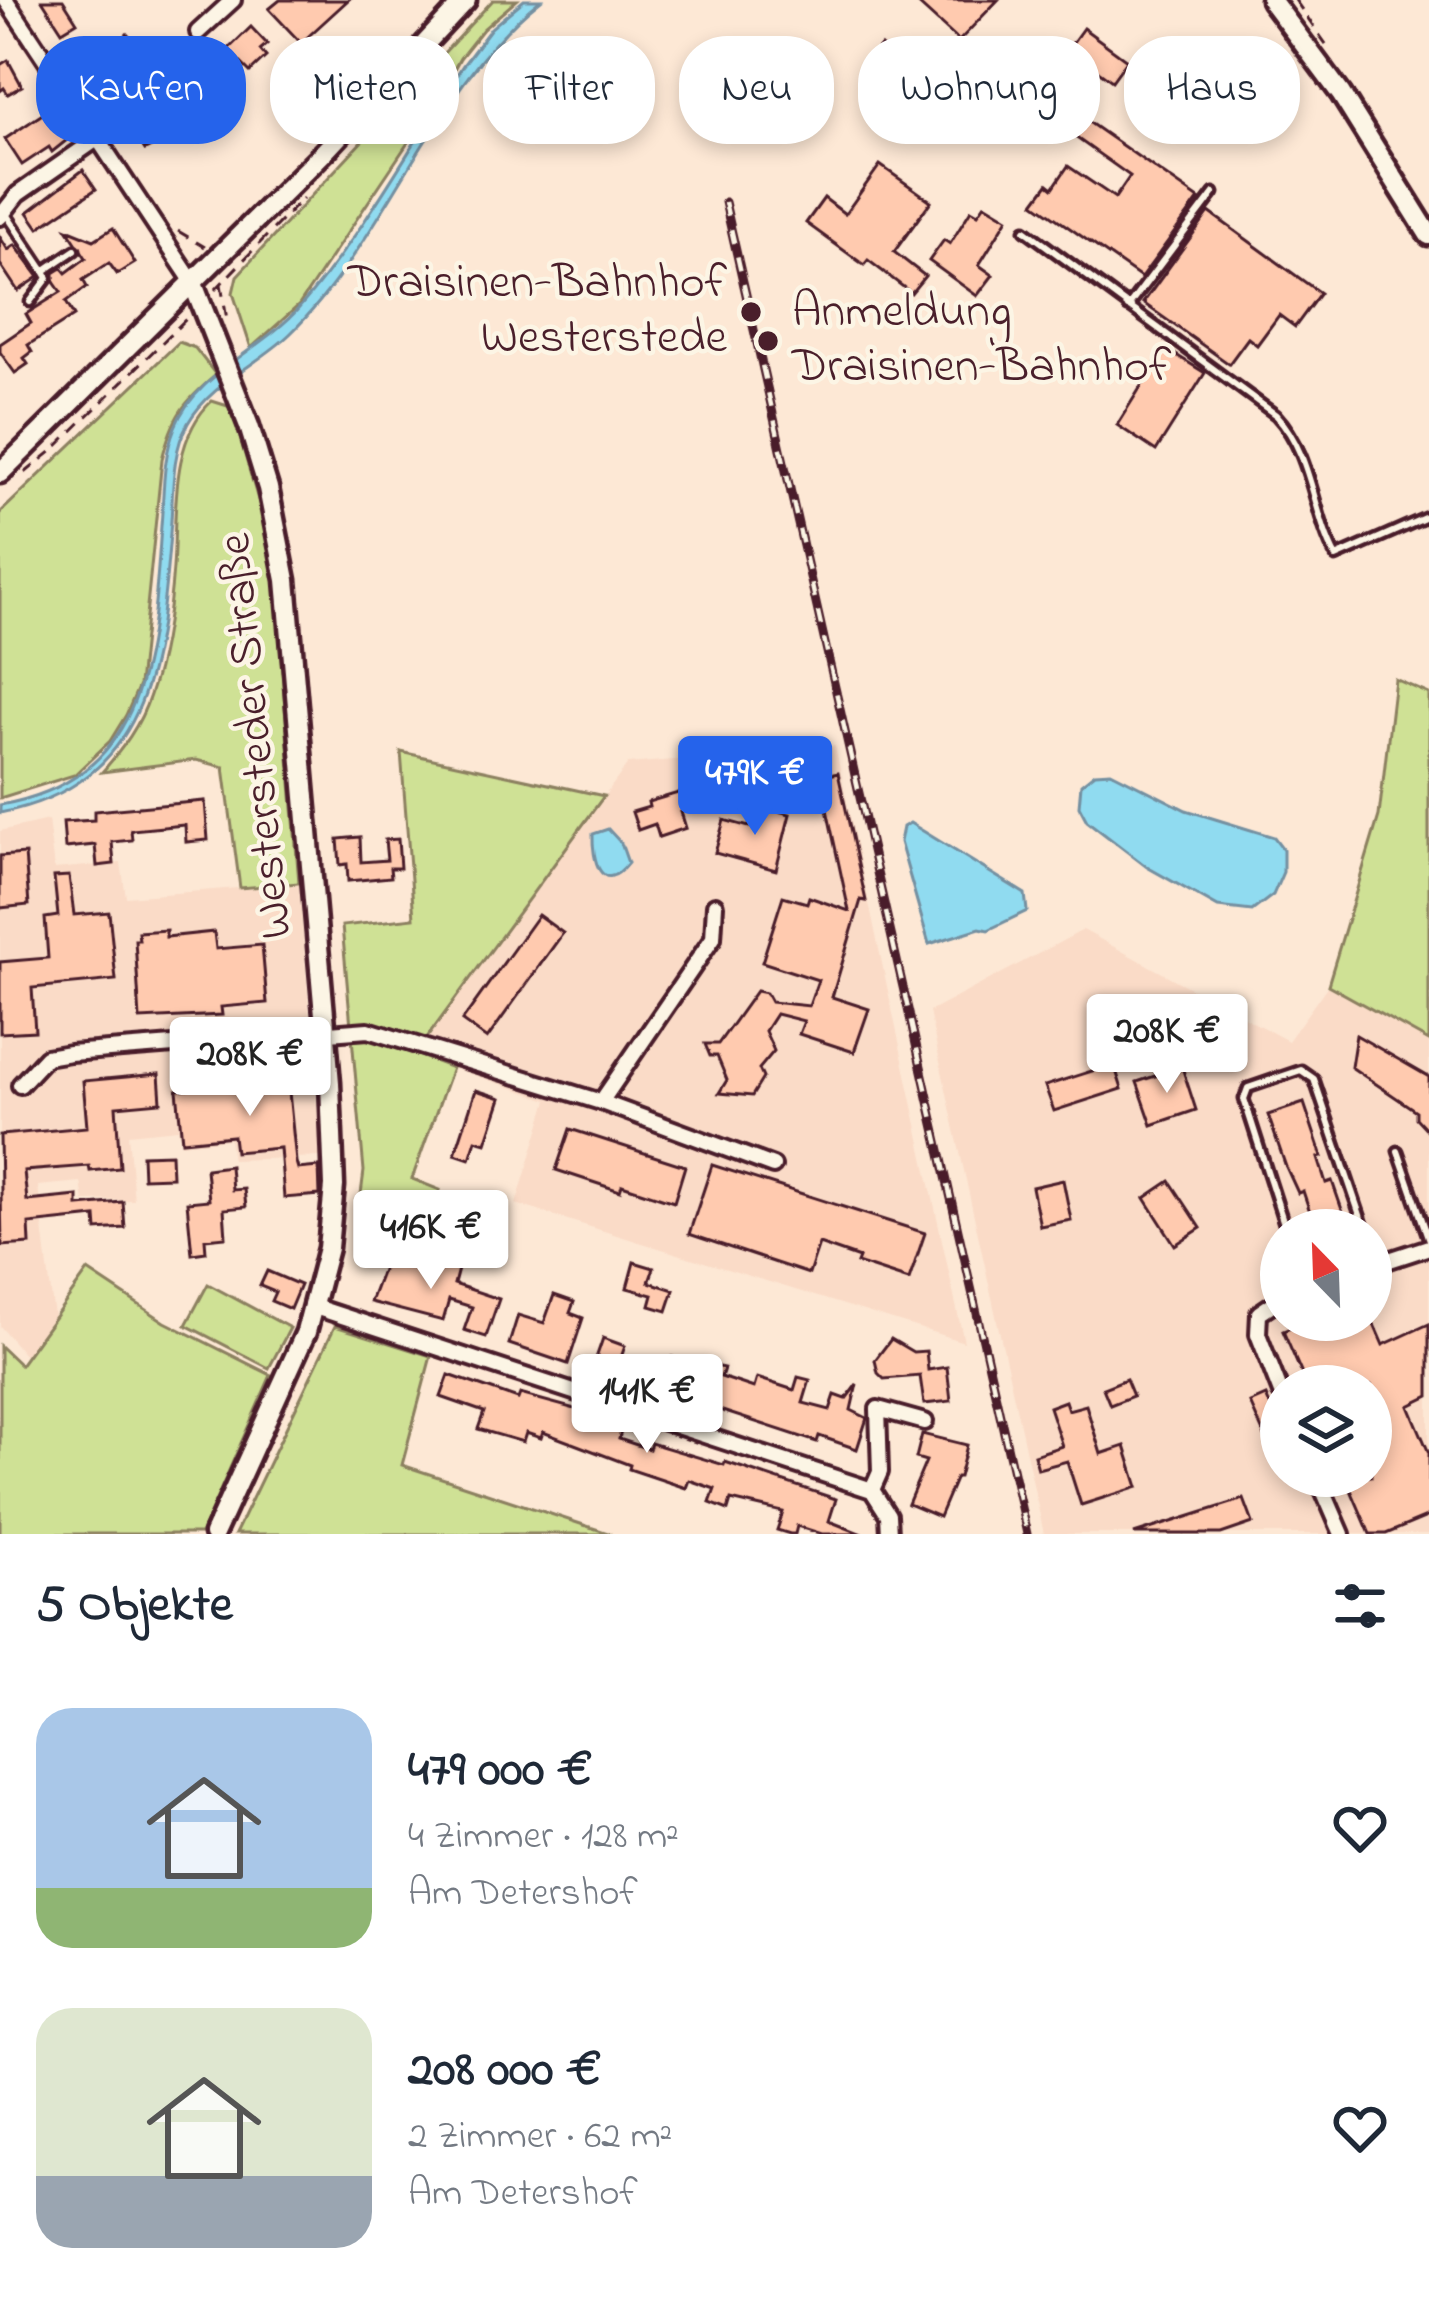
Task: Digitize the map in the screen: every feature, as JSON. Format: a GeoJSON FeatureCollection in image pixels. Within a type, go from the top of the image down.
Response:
{"type":"FeatureCollection","features":[{"type":"Feature","properties":{"kind":"main road"},"geometry":{"type":"LineString","coordinates":[[9,476],[466,0]]}},
{"type":"Feature","properties":{"kind":"main road"},"geometry":{"type":"LineString","coordinates":[[1271,0],[1341,94],[1429,235]]}},
{"type":"Feature","properties":{"kind":"main road","name":"Westersteder Straße"},"geometry":{"type":"LineString","coordinates":[[192,281],[237,389],[268,488],[286,580],[334,1186],[328,1248],[315,1307],[214,1534]]}},
{"type":"Feature","properties":{"kind":"street"},"geometry":{"type":"LineString","coordinates":[[6,0],[36,46]]}},
{"type":"Feature","properties":{"kind":"street"},"geometry":{"type":"LineString","coordinates":[[198,32],[233,0]]}},
{"type":"Feature","properties":{"kind":"street"},"geometry":{"type":"LineString","coordinates":[[2,214],[18,194],[90,144]]}},
{"type":"Feature","properties":{"kind":"street"},"geometry":{"type":"LineString","coordinates":[[100,144],[192,281]]}},
{"type":"Feature","properties":{"kind":"street"},"geometry":{"type":"LineString","coordinates":[[601,1102],[713,938],[715,905]]}},
{"type":"Feature","properties":{"kind":"street"},"geometry":{"type":"LineString","coordinates":[[20,1085],[46,1057],[58,1055],[368,1030],[601,1102],[773,1166]]}},
{"type":"Feature","properties":{"kind":"street"},"geometry":{"type":"LineString","coordinates":[[1392,1258],[1429,1244]]}},
{"type":"Feature","properties":{"kind":"street"},"geometry":{"type":"LineString","coordinates":[[315,1307],[872,1490],[889,1515],[889,1534]]}},
{"type":"Feature","properties":{"kind":"street"},"geometry":{"type":"LineString","coordinates":[[872,1490],[880,1472],[878,1409],[925,1422]]}},
{"type":"Feature","properties":{"kind":"street"},"geometry":{"type":"LineString","coordinates":[[1326,1497],[1342,1534]]}},
{"type":"Feature","properties":{"kind":"lane"},"geometry":{"type":"LineString","coordinates":[[1128,307],[1214,193]]}},
{"type":"Feature","properties":{"kind":"lane"},"geometry":{"type":"LineString","coordinates":[[2,214],[48,278],[30,302]]}},
{"type":"Feature","properties":{"kind":"lane"},"geometry":{"type":"LineString","coordinates":[[1024,230],[1287,428],[1304,461],[1336,557],[1429,516]]}},
{"type":"Feature","properties":{"kind":"lane"},"geometry":{"type":"LineString","coordinates":[[44,271],[75,250]]}},
{"type":"Feature","properties":{"kind":"lane"},"geometry":{"type":"LineString","coordinates":[[1279,1209],[1244,1099],[1248,1088],[1301,1070],[1314,1079],[1358,1209]]}},
{"type":"Feature","properties":{"kind":"lane"},"geometry":{"type":"LineString","coordinates":[[1398,1151],[1429,1244]]}},
{"type":"Feature","properties":{"kind":"path"},"geometry":{"type":"LineString","coordinates":[[179,233],[208,248],[216,258]]}},
{"type":"Feature","properties":{"kind":"path"},"geometry":{"type":"LineString","coordinates":[[221,284],[231,334]]}},
{"type":"Feature","properties":{"kind":"path"},"geometry":{"type":"LineString","coordinates":[[9,476],[53,450],[179,326]]}},
{"type":"Feature","properties":{"kind":"shaded area"},"geometry":{"type":"Polygon","coordinates":[[[835,746],[964,1342],[516,1204],[548,1100],[414,1055],[628,764],[835,746]]]}},
{"type":"Feature","properties":{"kind":"shaded area"},"geometry":{"type":"Polygon","coordinates":[[[48,820],[54,869],[121,863],[126,897],[299,883],[321,1157],[232,1160],[229,1139],[181,1144],[178,1129],[128,1134],[134,1200],[84,1201],[81,1182],[38,1186],[54,1317],[26,1357],[0,1326],[0,831],[48,820]]]}},
{"type":"Feature","properties":{"kind":"shaded area"},"geometry":{"type":"Polygon","coordinates":[[[1083,930],[1288,1041],[1328,985],[1429,1041],[1429,1534],[1044,1534],[929,1012],[1083,930]]]}},
{"type":"Feature","properties":{"kind":"green space"},"geometry":{"type":"Polygon","coordinates":[[[493,0],[517,0],[483,29],[459,60],[459,37],[493,0]]]}},
{"type":"Feature","properties":{"kind":"green space"},"geometry":{"type":"Polygon","coordinates":[[[359,144],[407,144],[299,305],[251,348],[233,293],[237,276],[359,144]]]}},
{"type":"Feature","properties":{"kind":"green space"},"geometry":{"type":"Polygon","coordinates":[[[179,342],[195,348],[216,375],[180,412],[162,459],[139,685],[110,741],[74,775],[0,798],[0,513],[179,342]]]}},
{"type":"Feature","properties":{"kind":"green space"},"geometry":{"type":"Polygon","coordinates":[[[212,401],[231,407],[263,517],[275,582],[299,883],[240,888],[224,767],[196,760],[102,772],[136,727],[155,680],[170,599],[182,457],[198,417],[212,401]]]}},
{"type":"Feature","properties":{"kind":"green space"},"geometry":{"type":"Polygon","coordinates":[[[1395,679],[1429,694],[1429,1041],[1328,985],[1379,816],[1395,679]]]}},
{"type":"Feature","properties":{"kind":"green space"},"geometry":{"type":"Polygon","coordinates":[[[401,752],[604,796],[415,1054],[452,1068],[412,1179],[440,1190],[422,1239],[358,1218],[364,1171],[342,926],[414,918],[401,752]]]}},
{"type":"Feature","properties":{"kind":"green space"},"geometry":{"type":"Polygon","coordinates":[[[88,1271],[165,1322],[271,1375],[201,1534],[0,1534],[0,1346],[20,1365],[88,1271]]]}},
{"type":"Feature","properties":{"kind":"green space"},"geometry":{"type":"Polygon","coordinates":[[[208,1284],[290,1328],[269,1368],[186,1325],[208,1284]]]}},
{"type":"Feature","properties":{"kind":"green space"},"geometry":{"type":"Polygon","coordinates":[[[335,1326],[431,1356],[402,1465],[611,1534],[235,1534],[335,1326]]]}},
{"type":"Feature","properties":{"kind":"water"},"geometry":{"type":"Polygon","coordinates":[[[524,0],[541,0],[502,36],[485,36],[524,0]]]}},
{"type":"Feature","properties":{"kind":"water"},"geometry":{"type":"Polygon","coordinates":[[[483,39],[483,59],[459,91],[463,65],[483,39]]]}},
{"type":"Feature","properties":{"kind":"water"},"geometry":{"type":"Polygon","coordinates":[[[413,144],[424,144],[324,296],[278,345],[209,397],[188,423],[174,470],[162,618],[153,664],[140,705],[120,742],[91,773],[52,797],[0,813],[0,805],[50,790],[88,768],[115,738],[134,703],[146,663],[164,476],[175,427],[198,392],[299,308],[365,221],[413,144]]]}},
{"type":"Feature","properties":{"kind":"water"},"geometry":{"type":"Polygon","coordinates":[[[1111,772],[1186,810],[1274,837],[1283,849],[1283,872],[1273,895],[1252,911],[1218,907],[1147,867],[1087,821],[1079,806],[1081,784],[1095,773],[1111,772]]]}},
{"type":"Feature","properties":{"kind":"water"},"geometry":{"type":"Polygon","coordinates":[[[910,823],[1025,894],[1027,911],[988,930],[980,928],[929,944],[900,842],[903,827],[910,823]]]}},
{"type":"Feature","properties":{"kind":"water"},"geometry":{"type":"Polygon","coordinates":[[[608,829],[621,843],[628,863],[611,876],[600,871],[593,844],[593,834],[608,829]]]}},
{"type":"Feature","properties":{"kind":"building"},"geometry":{"type":"Polygon","coordinates":[[[42,0],[63,0],[77,22],[62,31],[42,0]]]}},
{"type":"Feature","properties":{"kind":"building"},"geometry":{"type":"Polygon","coordinates":[[[280,0],[348,0],[309,36],[294,36],[269,9],[280,0]]]}},
{"type":"Feature","properties":{"kind":"building"},"geometry":{"type":"Polygon","coordinates":[[[914,0],[998,0],[964,36],[954,36],[914,0]]]}},
{"type":"Feature","properties":{"kind":"building"},"geometry":{"type":"Polygon","coordinates":[[[251,27],[267,44],[260,50],[266,57],[250,72],[246,36],[242,36],[251,27]]]}},
{"type":"Feature","properties":{"kind":"building"},"geometry":{"type":"Polygon","coordinates":[[[1100,40],[1124,58],[1112,81],[1100,72],[1100,40]]]}},
{"type":"Feature","properties":{"kind":"building"},"geometry":{"type":"Polygon","coordinates":[[[8,60],[22,86],[8,94],[4,88],[0,91],[0,65],[8,60]]]}},
{"type":"Feature","properties":{"kind":"building"},"geometry":{"type":"Polygon","coordinates":[[[36,118],[36,144],[62,144],[22,165],[5,139],[36,118]]]}},
{"type":"Feature","properties":{"kind":"building"},"geometry":{"type":"Polygon","coordinates":[[[1100,130],[1199,199],[1141,278],[1034,203],[1048,184],[1053,188],[1068,166],[1115,198],[1130,176],[1085,144],[1100,144],[1100,130]]]}},
{"type":"Feature","properties":{"kind":"building"},"geometry":{"type":"Polygon","coordinates":[[[880,165],[931,201],[894,252],[925,276],[911,293],[868,260],[864,265],[806,223],[824,198],[845,214],[880,165]]]}},
{"type":"Feature","properties":{"kind":"building"},"geometry":{"type":"Polygon","coordinates":[[[83,170],[96,189],[39,228],[28,212],[83,170]]]}},
{"type":"Feature","properties":{"kind":"building"},"geometry":{"type":"Polygon","coordinates":[[[985,204],[1008,218],[979,265],[993,275],[977,296],[929,261],[944,240],[950,244],[971,210],[978,214],[985,204]]]}},
{"type":"Feature","properties":{"kind":"building"},"geometry":{"type":"Polygon","coordinates":[[[1209,212],[1320,293],[1295,327],[1279,315],[1257,345],[1248,338],[1229,364],[1143,303],[1209,212]]]}},
{"type":"Feature","properties":{"kind":"building"},"geometry":{"type":"Polygon","coordinates":[[[113,228],[135,263],[117,274],[109,263],[83,280],[87,287],[66,302],[74,316],[28,345],[32,352],[24,358],[28,364],[15,373],[0,352],[0,344],[31,323],[26,314],[61,292],[54,273],[62,268],[66,273],[86,258],[67,229],[94,240],[113,228]]]}},
{"type":"Feature","properties":{"kind":"building"},"geometry":{"type":"Polygon","coordinates":[[[0,237],[8,250],[15,245],[39,277],[18,291],[0,264],[0,237]]]}},
{"type":"Feature","properties":{"kind":"building"},"geometry":{"type":"Polygon","coordinates":[[[1165,348],[1205,373],[1156,451],[1117,425],[1165,348]]]}},
{"type":"Feature","properties":{"kind":"building"},"geometry":{"type":"Polygon","coordinates":[[[838,773],[866,901],[861,900],[832,997],[869,1009],[854,1052],[799,1034],[804,1021],[776,1014],[765,1031],[774,1051],[759,1069],[763,1078],[752,1096],[719,1093],[727,1080],[717,1056],[710,1056],[705,1044],[718,1044],[756,991],[766,993],[771,1002],[809,1006],[818,980],[762,962],[783,896],[807,903],[809,897],[849,911],[820,777],[838,773]]]}},
{"type":"Feature","properties":{"kind":"building"},"geometry":{"type":"Polygon","coordinates":[[[698,787],[704,805],[681,812],[686,828],[659,837],[655,824],[638,830],[632,812],[649,807],[648,802],[698,787]]]}},
{"type":"Feature","properties":{"kind":"building"},"geometry":{"type":"Polygon","coordinates":[[[205,801],[208,840],[186,842],[185,825],[131,830],[132,840],[112,842],[114,864],[97,866],[95,845],[65,848],[63,822],[94,820],[94,811],[205,801]]]}},
{"type":"Feature","properties":{"kind":"building"},"geometry":{"type":"Polygon","coordinates":[[[755,805],[790,814],[776,870],[715,853],[724,820],[749,827],[755,805]]]}},
{"type":"Feature","properties":{"kind":"building"},"geometry":{"type":"Polygon","coordinates":[[[360,837],[361,862],[387,860],[385,840],[398,839],[400,868],[390,868],[391,877],[348,881],[347,864],[340,865],[338,839],[360,837]]]}},
{"type":"Feature","properties":{"kind":"building"},"geometry":{"type":"Polygon","coordinates":[[[25,854],[29,905],[0,908],[0,856],[25,854]]]}},
{"type":"Feature","properties":{"kind":"building"},"geometry":{"type":"Polygon","coordinates":[[[69,876],[74,915],[109,912],[116,980],[32,988],[35,1031],[0,1033],[0,962],[48,958],[45,918],[58,916],[54,877],[69,876]]]}},
{"type":"Feature","properties":{"kind":"building"},"geometry":{"type":"Polygon","coordinates":[[[538,915],[563,933],[487,1039],[462,1021],[538,915]]]}},
{"type":"Feature","properties":{"kind":"building"},"geometry":{"type":"Polygon","coordinates":[[[166,930],[166,937],[214,932],[216,949],[262,945],[267,1003],[221,1007],[222,1015],[140,1019],[135,940],[139,940],[138,932],[166,930]]]}},
{"type":"Feature","properties":{"kind":"building"},"geometry":{"type":"Polygon","coordinates":[[[1356,1035],[1429,1077],[1429,1132],[1416,1118],[1416,1111],[1351,1067],[1356,1035]]]}},
{"type":"Feature","properties":{"kind":"building"},"geometry":{"type":"Polygon","coordinates":[[[286,1062],[296,1162],[298,1169],[319,1167],[320,1195],[284,1198],[280,1148],[235,1152],[233,1136],[182,1141],[177,1090],[228,1084],[226,1068],[286,1062]]]}},
{"type":"Feature","properties":{"kind":"building"},"geometry":{"type":"Polygon","coordinates":[[[1114,1064],[1122,1089],[1054,1111],[1045,1086],[1114,1064]]]}},
{"type":"Feature","properties":{"kind":"building"},"geometry":{"type":"Polygon","coordinates":[[[1182,1067],[1196,1110],[1152,1125],[1137,1082],[1182,1067]]]}},
{"type":"Feature","properties":{"kind":"building"},"geometry":{"type":"Polygon","coordinates":[[[159,1074],[161,1102],[116,1106],[120,1168],[24,1171],[27,1201],[78,1196],[78,1206],[123,1202],[125,1228],[97,1230],[96,1217],[29,1224],[30,1244],[2,1246],[0,1135],[87,1127],[83,1081],[159,1074]]]}},
{"type":"Feature","properties":{"kind":"building"},"geometry":{"type":"Polygon","coordinates":[[[476,1090],[501,1098],[486,1143],[476,1140],[470,1159],[455,1154],[476,1090]]]}},
{"type":"Feature","properties":{"kind":"building"},"geometry":{"type":"Polygon","coordinates":[[[1304,1103],[1326,1183],[1332,1181],[1342,1209],[1309,1209],[1286,1167],[1268,1115],[1304,1103]]]}},
{"type":"Feature","properties":{"kind":"building"},"geometry":{"type":"Polygon","coordinates":[[[570,1129],[685,1166],[674,1202],[556,1170],[570,1129]]]}},
{"type":"Feature","properties":{"kind":"building"},"geometry":{"type":"Polygon","coordinates":[[[171,1154],[172,1177],[143,1178],[142,1155],[171,1154]]]}},
{"type":"Feature","properties":{"kind":"building"},"geometry":{"type":"Polygon","coordinates":[[[712,1165],[925,1233],[909,1280],[819,1244],[809,1274],[689,1234],[712,1165]]]}},
{"type":"Feature","properties":{"kind":"building"},"geometry":{"type":"Polygon","coordinates":[[[230,1166],[232,1190],[244,1189],[246,1207],[224,1209],[226,1237],[205,1239],[206,1252],[192,1254],[187,1202],[209,1200],[206,1169],[230,1166]]]}},
{"type":"Feature","properties":{"kind":"building"},"geometry":{"type":"Polygon","coordinates":[[[1063,1180],[1071,1220],[1040,1226],[1032,1187],[1063,1180]]]}},
{"type":"Feature","properties":{"kind":"building"},"geometry":{"type":"Polygon","coordinates":[[[1170,1181],[1201,1228],[1175,1245],[1145,1198],[1170,1181]]]}},
{"type":"Feature","properties":{"kind":"building"},"geometry":{"type":"Polygon","coordinates":[[[388,1254],[417,1264],[419,1257],[458,1269],[454,1284],[499,1299],[486,1337],[464,1330],[472,1307],[449,1300],[443,1321],[370,1302],[388,1254]]]}},
{"type":"Feature","properties":{"kind":"building"},"geometry":{"type":"Polygon","coordinates":[[[634,1262],[654,1268],[649,1282],[674,1290],[667,1311],[650,1306],[653,1295],[627,1288],[634,1262]]]}},
{"type":"Feature","properties":{"kind":"building"},"geometry":{"type":"Polygon","coordinates":[[[267,1271],[300,1285],[290,1309],[271,1301],[275,1292],[260,1286],[267,1271]]]}},
{"type":"Feature","properties":{"kind":"building"},"geometry":{"type":"Polygon","coordinates":[[[554,1295],[574,1302],[570,1313],[583,1318],[568,1364],[509,1344],[518,1315],[544,1323],[554,1295]]]}},
{"type":"Feature","properties":{"kind":"building"},"geometry":{"type":"Polygon","coordinates":[[[1429,1324],[1429,1396],[1409,1406],[1429,1453],[1429,1516],[1386,1534],[1370,1534],[1354,1497],[1392,1497],[1392,1365],[1298,1365],[1287,1341],[1381,1341],[1383,1345],[1429,1324]]]}},
{"type":"Feature","properties":{"kind":"building"},"geometry":{"type":"Polygon","coordinates":[[[603,1338],[625,1346],[616,1372],[594,1364],[603,1338]]]}},
{"type":"Feature","properties":{"kind":"building"},"geometry":{"type":"Polygon","coordinates":[[[891,1339],[913,1352],[926,1351],[928,1370],[947,1367],[951,1401],[924,1404],[920,1376],[884,1379],[878,1373],[875,1360],[891,1339]]]}},
{"type":"Feature","properties":{"kind":"building"},"geometry":{"type":"Polygon","coordinates":[[[672,1357],[724,1368],[721,1377],[754,1388],[757,1378],[794,1390],[798,1377],[810,1380],[803,1403],[830,1410],[835,1395],[846,1399],[857,1384],[851,1410],[867,1418],[857,1449],[819,1436],[817,1442],[710,1407],[716,1386],[684,1376],[679,1396],[662,1392],[672,1357]]]}},
{"type":"Feature","properties":{"kind":"building"},"geometry":{"type":"Polygon","coordinates":[[[449,1375],[518,1399],[520,1394],[590,1413],[588,1420],[621,1431],[619,1439],[649,1449],[651,1443],[725,1462],[836,1499],[829,1521],[862,1534],[822,1534],[797,1526],[795,1534],[790,1534],[777,1530],[783,1512],[731,1500],[728,1510],[710,1503],[715,1489],[689,1480],[686,1488],[543,1432],[541,1438],[526,1433],[523,1442],[478,1429],[484,1412],[441,1397],[449,1375]]]}},
{"type":"Feature","properties":{"kind":"building"},"geometry":{"type":"Polygon","coordinates":[[[1126,1379],[1133,1396],[1110,1405],[1103,1388],[1126,1379]]]}},
{"type":"Feature","properties":{"kind":"building"},"geometry":{"type":"Polygon","coordinates":[[[1260,1399],[1260,1426],[1250,1403],[1260,1399]]]}},
{"type":"Feature","properties":{"kind":"building"},"geometry":{"type":"Polygon","coordinates":[[[1065,1401],[1068,1410],[1086,1405],[1101,1454],[1125,1446],[1138,1487],[1081,1505],[1067,1461],[1038,1469],[1034,1455],[1062,1446],[1049,1407],[1065,1401]]]}},
{"type":"Feature","properties":{"kind":"building"},"geometry":{"type":"Polygon","coordinates":[[[922,1434],[967,1445],[959,1477],[939,1517],[908,1504],[926,1461],[916,1458],[922,1434]]]}},
{"type":"Feature","properties":{"kind":"building"},"geometry":{"type":"Polygon","coordinates":[[[1244,1499],[1253,1523],[1221,1534],[1134,1534],[1244,1499]]]}},
{"type":"Feature","properties":{"kind":"railway"},"geometry":{"type":"LineString","coordinates":[[725,202],[1027,1534]]}},
{"type":"Feature","properties":{"kind":"place","name":"Draisinen-Bahnhof Westerstede"},"geometry":{"type":"Point","coordinates":[751,312]}},
{"type":"Feature","properties":{"kind":"place","name":"Anmeldung Draisinen-Bahnhof"},"geometry":{"type":"Point","coordinates":[768,341]}}]}
